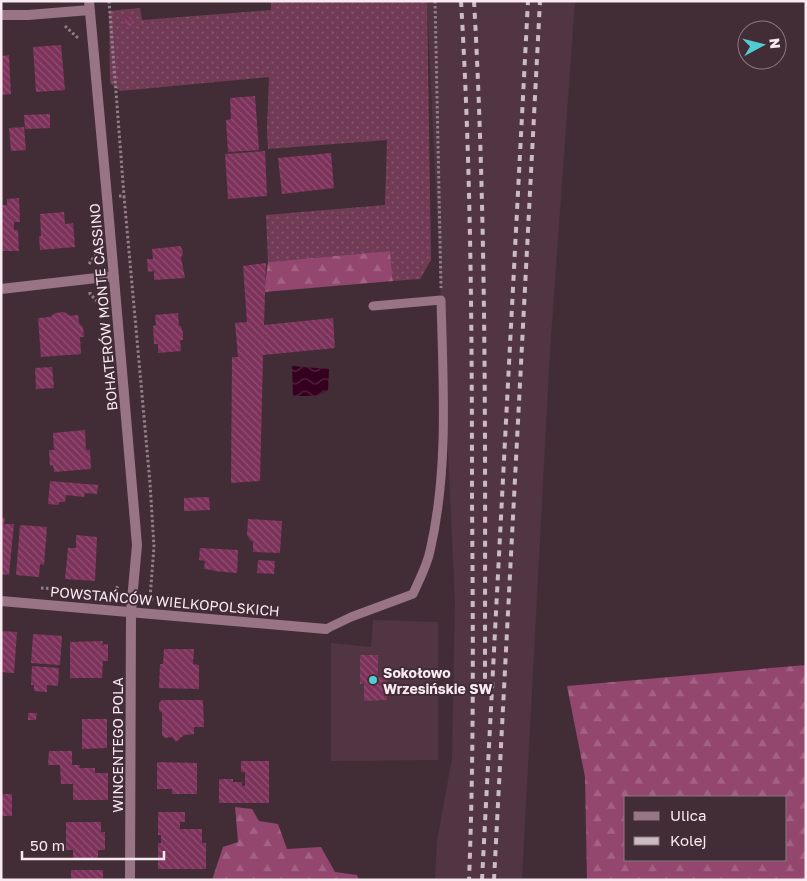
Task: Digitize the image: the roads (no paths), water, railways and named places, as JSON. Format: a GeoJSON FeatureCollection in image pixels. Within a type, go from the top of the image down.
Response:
{"type":"FeatureCollection","features":[{"type":"Feature","properties":{"kind":"street"},"geometry":{"type":"LineString","coordinates":[[1,15],[28,15],[89,6]]}},
{"type":"Feature","properties":{"kind":"street","name":"BOHATERÓW MONTE CASSINO"},"geometry":{"type":"LineString","coordinates":[[89,6],[137,544],[132,611]]}},
{"type":"Feature","properties":{"kind":"street"},"geometry":{"type":"LineString","coordinates":[[1,288],[114,276]]}},
{"type":"Feature","properties":{"kind":"street","name":"POWSTAŃCÓW WIELKOPOLSKICH"},"geometry":{"type":"LineString","coordinates":[[1,602],[132,611],[326,629]]}},
{"type":"Feature","properties":{"kind":"street","name":"WINCENTEGO POLA"},"geometry":{"type":"LineString","coordinates":[[130,880],[132,611]]}},
{"type":"Feature","properties":{"kind":"lane"},"geometry":{"type":"LineString","coordinates":[[326,629],[351,617],[413,594],[430,553],[441,486],[442,300],[373,306]]}},
{"type":"Feature","properties":{"kind":"water"},"geometry":{"type":"Polygon","coordinates":[[[292,366],[329,369],[328,390],[317,396],[293,396],[292,366]]]}},
{"type":"Feature","properties":{"kind":"railway"},"geometry":{"type":"LineString","coordinates":[[461,1],[467,126],[471,313],[473,690],[469,880]]}},
{"type":"Feature","properties":{"kind":"railway"},"geometry":{"type":"LineString","coordinates":[[474,1],[483,260],[485,692]]}},
{"type":"Feature","properties":{"kind":"railway"},"geometry":{"type":"LineString","coordinates":[[482,880],[528,1]]}},
{"type":"Feature","properties":{"kind":"railway"},"geometry":{"type":"LineString","coordinates":[[494,880],[540,1]]}},
{"type":"Feature","properties":{"kind":"place","name":"Sokołowo Wrzesińskie SW"},"geometry":{"type":"Point","coordinates":[373,680]}}]}
